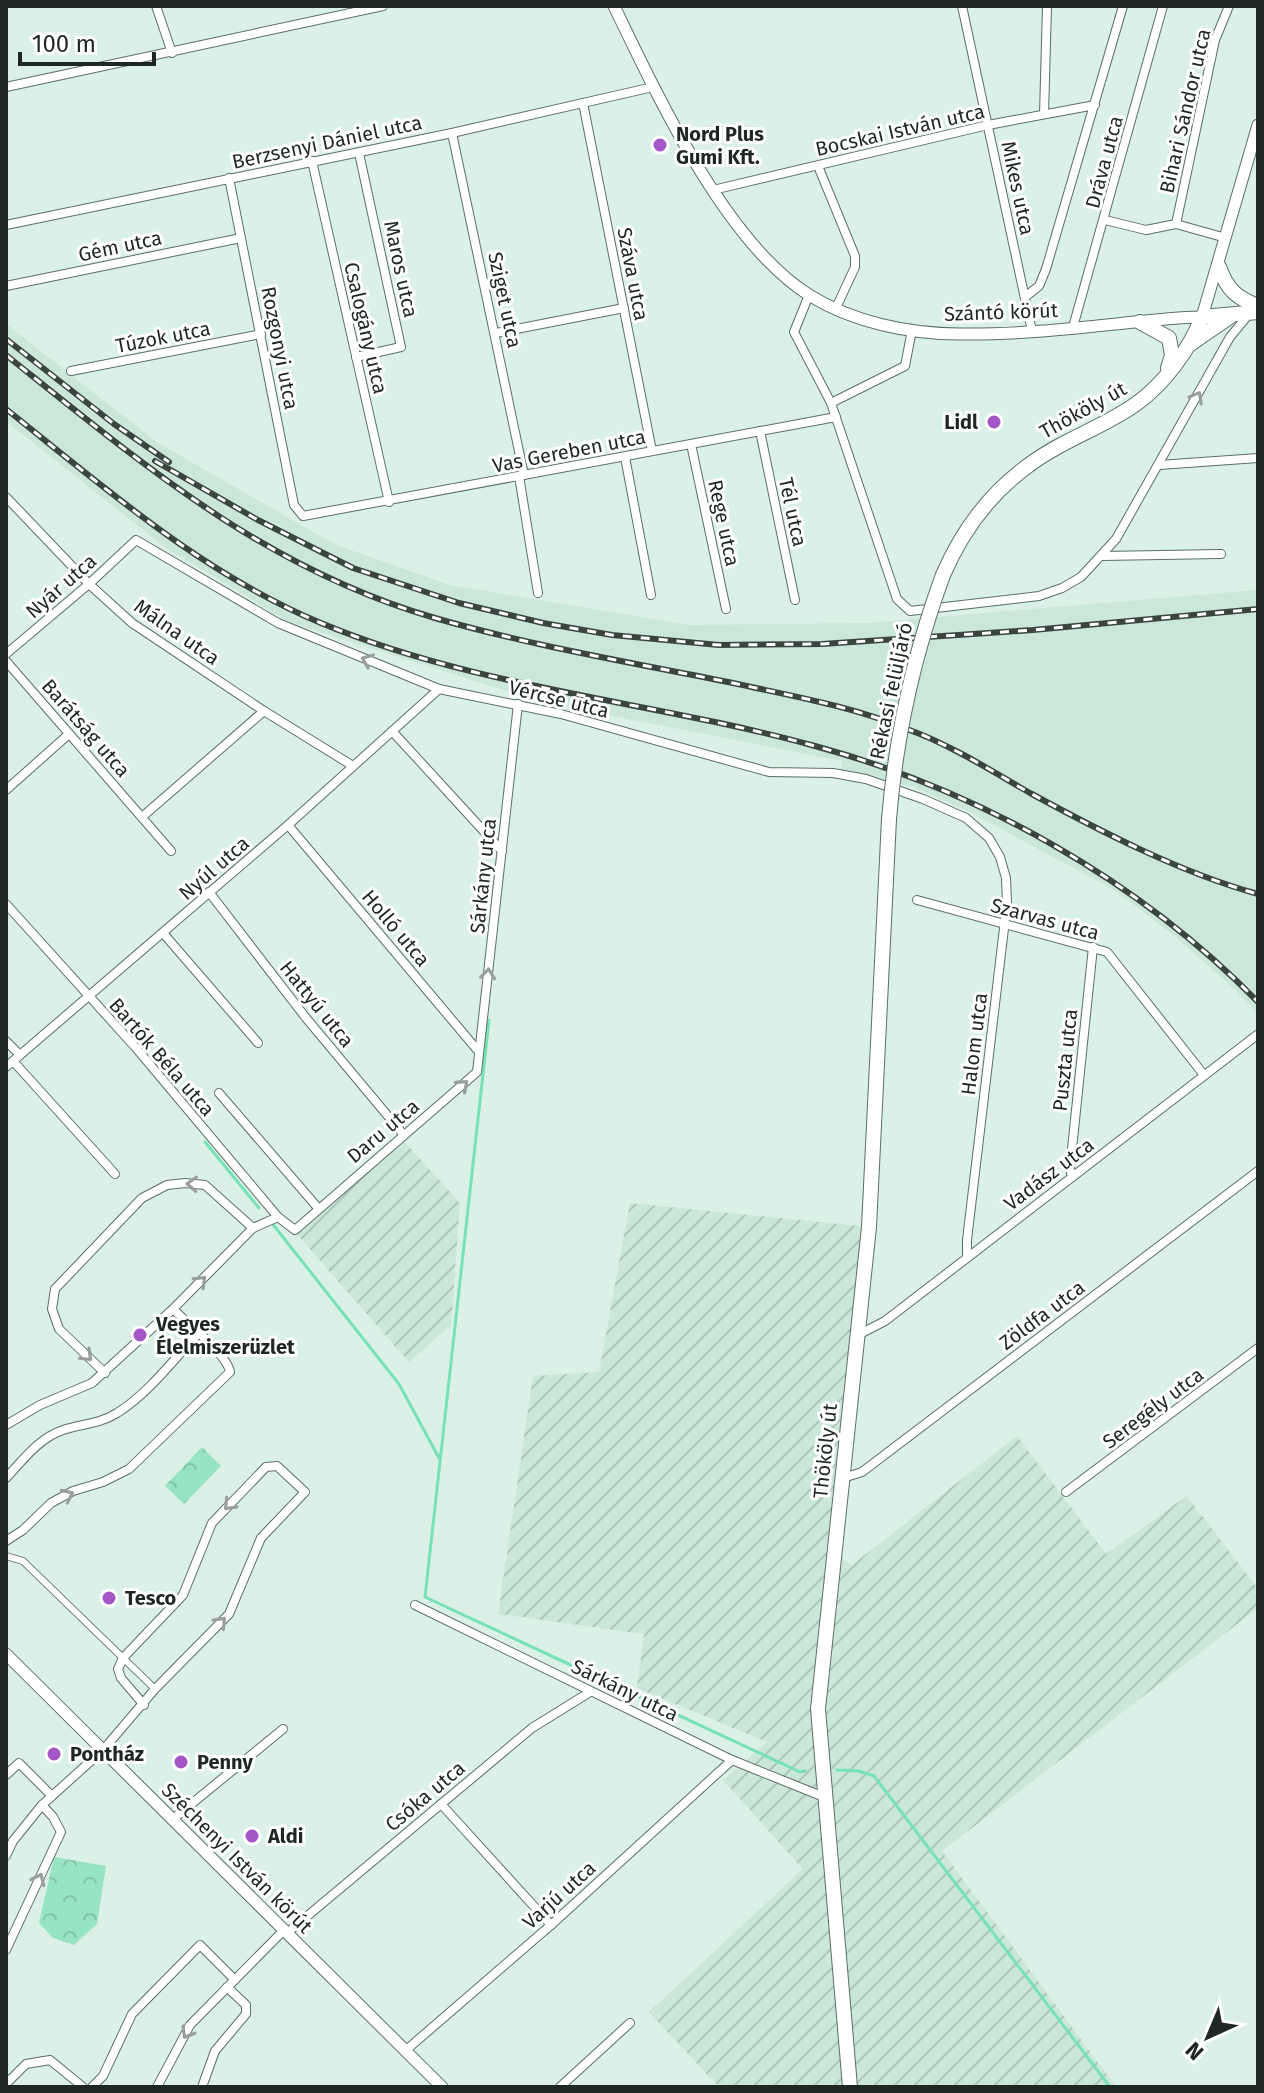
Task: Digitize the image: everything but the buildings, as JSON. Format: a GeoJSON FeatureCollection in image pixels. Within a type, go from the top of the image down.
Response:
{"type":"FeatureCollection","features":[{"type":"Feature","properties":{"kind":"main road"},"geometry":{"type":"LineString","coordinates":[[1219,267],[1230,291],[1255,311]]}},
{"type":"Feature","properties":{"kind":"main road"},"geometry":{"type":"LineString","coordinates":[[1202,317],[1255,311]]}},
{"type":"Feature","properties":{"kind":"main road"},"geometry":{"type":"LineString","coordinates":[[1188,346],[1232,316]]}},
{"type":"Feature","properties":{"kind":"main road","name":"Thököly út"},"geometry":{"type":"LineString","coordinates":[[943,575],[958,542],[989,500],[1048,452],[1135,405],[1165,376],[1188,346],[1202,317]]}},
{"type":"Feature","properties":{"kind":"main road"},"geometry":{"type":"LineString","coordinates":[[1140,322],[1165,333],[1170,340],[1172,355],[1165,376]]}},
{"type":"Feature","properties":{"kind":"main road","name":"Rékasi felüljáró"},"geometry":{"type":"LineString","coordinates":[[889,819],[902,719],[925,626],[943,575]]}},
{"type":"Feature","properties":{"kind":"main road","name":"Thököly út"},"geometry":{"type":"LineString","coordinates":[[850,2087],[818,1709],[869,1227],[889,819]]}},
{"type":"Feature","properties":{"kind":"street"},"geometry":{"type":"LineString","coordinates":[[156,6],[172,53]]}},
{"type":"Feature","properties":{"kind":"street"},"geometry":{"type":"LineString","coordinates":[[6,87],[383,6]]}},
{"type":"Feature","properties":{"kind":"street","name":"Szántó körút"},"geometry":{"type":"LineString","coordinates":[[614,6],[653,87],[713,190],[768,261],[809,295],[865,320],[957,335],[1202,317]]}},
{"type":"Feature","properties":{"kind":"street","name":"Mikes utca"},"geometry":{"type":"LineString","coordinates":[[962,6],[1032,331]]}},
{"type":"Feature","properties":{"kind":"street"},"geometry":{"type":"LineString","coordinates":[[1044,114],[1047,6]]}},
{"type":"Feature","properties":{"kind":"street"},"geometry":{"type":"LineString","coordinates":[[1025,297],[1039,286],[1046,269],[1123,6]]}},
{"type":"Feature","properties":{"kind":"street","name":"Dráva utca"},"geometry":{"type":"LineString","coordinates":[[1073,327],[1163,6]]}},
{"type":"Feature","properties":{"kind":"street","name":"Bihari Sándor utca"},"geometry":{"type":"LineString","coordinates":[[1176,224],[1215,40],[1229,6]]}},
{"type":"Feature","properties":{"kind":"street","name":"Berzsenyi Dániel utca"},"geometry":{"type":"LineString","coordinates":[[6,225],[359,153],[653,87]]}},
{"type":"Feature","properties":{"kind":"street","name":"Száva utca"},"geometry":{"type":"LineString","coordinates":[[583,103],[652,451]]}},
{"type":"Feature","properties":{"kind":"street","name":"Bocskai István utca"},"geometry":{"type":"LineString","coordinates":[[713,190],[988,125],[1095,105]]}},
{"type":"Feature","properties":{"kind":"street","name":"Thököly út"},"geometry":{"type":"LineString","coordinates":[[1202,317],[1258,125]]}},
{"type":"Feature","properties":{"kind":"street","name":"Sziget utca"},"geometry":{"type":"LineString","coordinates":[[452,133],[496,333],[522,476],[538,593]]}},
{"type":"Feature","properties":{"kind":"street","name":"Maros utca"},"geometry":{"type":"LineString","coordinates":[[356,357],[401,347],[359,153]]}},
{"type":"Feature","properties":{"kind":"street","name":"Csalogány utca"},"geometry":{"type":"LineString","coordinates":[[312,161],[389,502]]}},
{"type":"Feature","properties":{"kind":"street"},"geometry":{"type":"LineString","coordinates":[[818,166],[855,256],[855,267],[836,308]]}},
{"type":"Feature","properties":{"kind":"street","name":"Rozgonyi utca"},"geometry":{"type":"LineString","coordinates":[[229,178],[294,505],[298,512],[308,517]]}},
{"type":"Feature","properties":{"kind":"street"},"geometry":{"type":"LineString","coordinates":[[1105,220],[1146,230],[1176,224],[1226,238]]}},
{"type":"Feature","properties":{"kind":"street","name":"Gém utca"},"geometry":{"type":"LineString","coordinates":[[6,286],[241,238]]}},
{"type":"Feature","properties":{"kind":"street"},"geometry":{"type":"LineString","coordinates":[[809,295],[794,332],[831,403],[897,599],[910,611],[1039,596],[1081,577],[1102,556],[1159,465],[1230,337],[1255,311]]}},
{"type":"Feature","properties":{"kind":"street"},"geometry":{"type":"LineString","coordinates":[[496,333],[624,308]]}},
{"type":"Feature","properties":{"kind":"street"},"geometry":{"type":"LineString","coordinates":[[831,403],[905,366],[912,330]]}},
{"type":"Feature","properties":{"kind":"street","name":"Túzok utca"},"geometry":{"type":"LineString","coordinates":[[71,371],[261,334]]}},
{"type":"Feature","properties":{"kind":"street","name":"Vas Gereben utca"},"geometry":{"type":"LineString","coordinates":[[308,517],[836,417]]}},
{"type":"Feature","properties":{"kind":"street","name":"Tél utca"},"geometry":{"type":"LineString","coordinates":[[760,431],[795,600]]}},
{"type":"Feature","properties":{"kind":"street","name":"Rege utca"},"geometry":{"type":"LineString","coordinates":[[691,444],[726,609]]}},
{"type":"Feature","properties":{"kind":"street"},"geometry":{"type":"LineString","coordinates":[[625,457],[651,595]]}},
{"type":"Feature","properties":{"kind":"street"},"geometry":{"type":"LineString","coordinates":[[1159,465],[1258,458]]}},
{"type":"Feature","properties":{"kind":"street","name":"Málna utca"},"geometry":{"type":"LineString","coordinates":[[6,497],[89,584],[132,623],[353,766]]}},
{"type":"Feature","properties":{"kind":"street","name":"Nyár utca"},"geometry":{"type":"LineString","coordinates":[[6,654],[136,540]]}},
{"type":"Feature","properties":{"kind":"street","name":"Vércse utca"},"geometry":{"type":"LineString","coordinates":[[136,540],[278,623],[439,689],[518,704],[769,772],[833,773],[866,779],[966,818],[989,838]]}},
{"type":"Feature","properties":{"kind":"street"},"geometry":{"type":"LineString","coordinates":[[1102,556],[1221,554]]}},
{"type":"Feature","properties":{"kind":"street","name":"Barátság utca"},"geometry":{"type":"LineString","coordinates":[[6,661],[171,851]]}},
{"type":"Feature","properties":{"kind":"street","name":"Nyúl utca"},"geometry":{"type":"LineString","coordinates":[[13,1061],[288,825],[439,689]]}},
{"type":"Feature","properties":{"kind":"street","name":"Sárkány utca"},"geometry":{"type":"LineString","coordinates":[[479,1052],[518,704]]}},
{"type":"Feature","properties":{"kind":"street"},"geometry":{"type":"LineString","coordinates":[[142,817],[264,711]]}},
{"type":"Feature","properties":{"kind":"street"},"geometry":{"type":"LineString","coordinates":[[392,731],[502,851]]}},
{"type":"Feature","properties":{"kind":"street"},"geometry":{"type":"LineString","coordinates":[[6,790],[69,734]]}},
{"type":"Feature","properties":{"kind":"street","name":"Holló utca"},"geometry":{"type":"LineString","coordinates":[[288,825],[479,1052]]}},
{"type":"Feature","properties":{"kind":"street","name":"Halom utca"},"geometry":{"type":"LineString","coordinates":[[967,1257],[1007,903],[1006,878],[1000,857],[989,838]]}},
{"type":"Feature","properties":{"kind":"street","name":"Hattyú utca"},"geometry":{"type":"LineString","coordinates":[[209,892],[306,1018],[403,1134]]}},
{"type":"Feature","properties":{"kind":"street","name":"Szarvas utca"},"geometry":{"type":"LineString","coordinates":[[917,900],[1107,952],[1204,1075]]}},
{"type":"Feature","properties":{"kind":"street","name":"Bartók Béla utca"},"geometry":{"type":"LineString","coordinates":[[6,904],[136,1048],[278,1217],[295,1230]]}},
{"type":"Feature","properties":{"kind":"street"},"geometry":{"type":"LineString","coordinates":[[163,933],[258,1043]]}},
{"type":"Feature","properties":{"kind":"street","name":"Puszta utca"},"geometry":{"type":"LineString","coordinates":[[1072,1177],[1070,1168],[1093,947]]}},
{"type":"Feature","properties":{"kind":"street","name":"Vadász utca"},"geometry":{"type":"LineString","coordinates":[[858,1335],[885,1321],[1257,1035]]}},
{"type":"Feature","properties":{"kind":"street"},"geometry":{"type":"LineString","coordinates":[[6,1041],[13,1061],[115,1174]]}},
{"type":"Feature","properties":{"kind":"street","name":"Daru utca"},"geometry":{"type":"LineString","coordinates":[[295,1230],[403,1134],[470,1081],[477,1072],[479,1052]]}},
{"type":"Feature","properties":{"kind":"street"},"geometry":{"type":"LineString","coordinates":[[219,1093],[318,1208]]}},
{"type":"Feature","properties":{"kind":"street","name":"Zöldfa utca"},"geometry":{"type":"LineString","coordinates":[[843,1478],[862,1472],[1258,1171]]}},
{"type":"Feature","properties":{"kind":"street"},"geometry":{"type":"LineString","coordinates":[[105,1373],[59,1329],[52,1309],[55,1289],[142,1198],[167,1185],[205,1185],[253,1228]]}},
{"type":"Feature","properties":{"kind":"street"},"geometry":{"type":"LineString","coordinates":[[6,1425],[40,1405],[92,1383],[173,1309],[253,1228],[278,1217]]}},
{"type":"Feature","properties":{"kind":"street"},"geometry":{"type":"LineString","coordinates":[[6,1541],[23,1530],[51,1503],[129,1469],[230,1372],[219,1353],[173,1309]]}},
{"type":"Feature","properties":{"kind":"street"},"geometry":{"type":"LineString","coordinates":[[6,1478],[41,1441],[63,1430],[97,1422],[138,1398],[198,1334]]}},
{"type":"Feature","properties":{"kind":"street","name":"Seregély utca"},"geometry":{"type":"LineString","coordinates":[[1066,1492],[1258,1348]]}},
{"type":"Feature","properties":{"kind":"street"},"geometry":{"type":"LineString","coordinates":[[6,1856],[13,1841],[42,1805],[103,1750],[144,1705],[155,1689],[229,1614],[261,1538],[305,1492],[277,1466],[266,1467],[212,1523],[183,1595],[123,1658],[118,1669],[121,1678],[144,1705]]}},
{"type":"Feature","properties":{"kind":"street"},"geometry":{"type":"LineString","coordinates":[[6,1556],[23,1561],[155,1689]]}},
{"type":"Feature","properties":{"kind":"street","name":"Sárkány utca"},"geometry":{"type":"LineString","coordinates":[[415,1605],[732,1760],[824,1797]]}},
{"type":"Feature","properties":{"kind":"street","name":"Széchenyi István körút"},"geometry":{"type":"LineString","coordinates":[[6,1654],[442,2087]]}},
{"type":"Feature","properties":{"kind":"street","name":"Csóka utca"},"geometry":{"type":"LineString","coordinates":[[157,2087],[190,2025],[286,1932],[532,1728],[590,1692]]}},
{"type":"Feature","properties":{"kind":"street"},"geometry":{"type":"LineString","coordinates":[[173,1819],[283,1729]]}},
{"type":"Feature","properties":{"kind":"street","name":"Varjú utca"},"geometry":{"type":"LineString","coordinates":[[405,2051],[551,1925],[732,1760]]}},
{"type":"Feature","properties":{"kind":"street"},"geometry":{"type":"LineString","coordinates":[[6,1775],[19,1763],[52,1796]]}},
{"type":"Feature","properties":{"kind":"street"},"geometry":{"type":"LineString","coordinates":[[441,1804],[551,1925]]}},
{"type":"Feature","properties":{"kind":"street"},"geometry":{"type":"LineString","coordinates":[[6,1950],[61,1832],[42,1805]]}},
{"type":"Feature","properties":{"kind":"street"},"geometry":{"type":"LineString","coordinates":[[92,2087],[103,2076],[132,2014],[200,1945],[235,1980]]}},
{"type":"Feature","properties":{"kind":"street"},"geometry":{"type":"LineString","coordinates":[[202,2087],[215,2051],[246,2014],[246,2005],[227,1987]]}},
{"type":"Feature","properties":{"kind":"street"},"geometry":{"type":"LineString","coordinates":[[560,2087],[630,2023]]}},
{"type":"Feature","properties":{"kind":"street"},"geometry":{"type":"LineString","coordinates":[[6,2084],[26,2064],[50,2060],[83,2087]]}},
{"type":"Feature","properties":{"kind":"shaded area"},"geometry":{"type":"Polygon","coordinates":[[[6,324],[158,443],[336,545],[450,585],[689,625],[868,623],[1258,590],[1258,1013],[1172,934],[1116,891],[968,811],[914,787],[840,773],[842,761],[542,702],[291,623],[166,548],[6,421],[6,324]]]}},
{"type":"Feature","properties":{"kind":"shaded area"},"geometry":{"type":"Polygon","coordinates":[[[401,1138],[460,1203],[451,1325],[409,1362],[295,1232],[401,1138]]]}},
{"type":"Feature","properties":{"kind":"shaded area"},"geometry":{"type":"Polygon","coordinates":[[[630,1203],[869,1227],[834,1554],[852,1565],[1017,1436],[1106,1554],[1187,1496],[1258,1589],[1258,1608],[942,1851],[1116,2087],[719,2087],[649,2012],[803,1869],[723,1780],[767,1742],[637,1688],[644,1634],[498,1614],[533,1376],[599,1372],[630,1203]]]}},
{"type":"Feature","properties":{"kind":"green space"},"geometry":{"type":"Polygon","coordinates":[[[202,1447],[221,1466],[184,1504],[165,1486],[202,1447]]]}},
{"type":"Feature","properties":{"kind":"green space"},"geometry":{"type":"Polygon","coordinates":[[[54,1857],[106,1866],[97,1924],[74,1945],[53,1938],[39,1923],[54,1857]]]}},
{"type":"Feature","properties":{"kind":"waterway"},"geometry":{"type":"LineString","coordinates":[[489,1020],[425,1597],[800,1772],[805,1771]]}},
{"type":"Feature","properties":{"kind":"waterway"},"geometry":{"type":"LineString","coordinates":[[205,1142],[259,1208]]}},
{"type":"Feature","properties":{"kind":"waterway"},"geometry":{"type":"LineString","coordinates":[[271,1222],[399,1384],[439,1458]]}},
{"type":"Feature","properties":{"kind":"waterway"},"geometry":{"type":"LineString","coordinates":[[837,1770],[859,1771],[874,1776],[1110,2087]]}},
{"type":"Feature","properties":{"kind":"railway"},"geometry":{"type":"LineString","coordinates":[[6,339],[114,424],[169,462]]}},
{"type":"Feature","properties":{"kind":"railway"},"geometry":{"type":"LineString","coordinates":[[6,355],[106,435],[207,509],[260,542],[373,597],[435,618],[509,637],[799,697],[886,721],[955,750],[1141,850],[1200,875],[1258,894]]}},
{"type":"Feature","properties":{"kind":"railway"},"geometry":{"type":"LineString","coordinates":[[6,409],[156,527],[236,580],[278,603],[321,623],[442,664],[815,746],[936,788],[996,814],[1109,879],[1212,958],[1258,1002]]}},
{"type":"Feature","properties":{"kind":"railway"},"geometry":{"type":"LineString","coordinates":[[155,461],[258,520],[353,568],[459,603],[612,635],[719,645],[822,644],[1033,630],[1258,609]]}},
{"type":"Feature","properties":{"kind":"place","name":"Nord Plus Gumi Kft."},"geometry":{"type":"Point","coordinates":[660,145]}},
{"type":"Feature","properties":{"kind":"place","name":"Lidl"},"geometry":{"type":"Point","coordinates":[994,422]}},
{"type":"Feature","properties":{"kind":"place","name":"Vegyes Élelmiszerüzlet"},"geometry":{"type":"Point","coordinates":[140,1335]}},
{"type":"Feature","properties":{"kind":"place","name":"Tesco"},"geometry":{"type":"Point","coordinates":[109,1598]}},
{"type":"Feature","properties":{"kind":"place","name":"Pontház"},"geometry":{"type":"Point","coordinates":[54,1754]}},
{"type":"Feature","properties":{"kind":"place","name":"Penny"},"geometry":{"type":"Point","coordinates":[181,1762]}},
{"type":"Feature","properties":{"kind":"place","name":"Aldi"},"geometry":{"type":"Point","coordinates":[252,1836]}}]}
